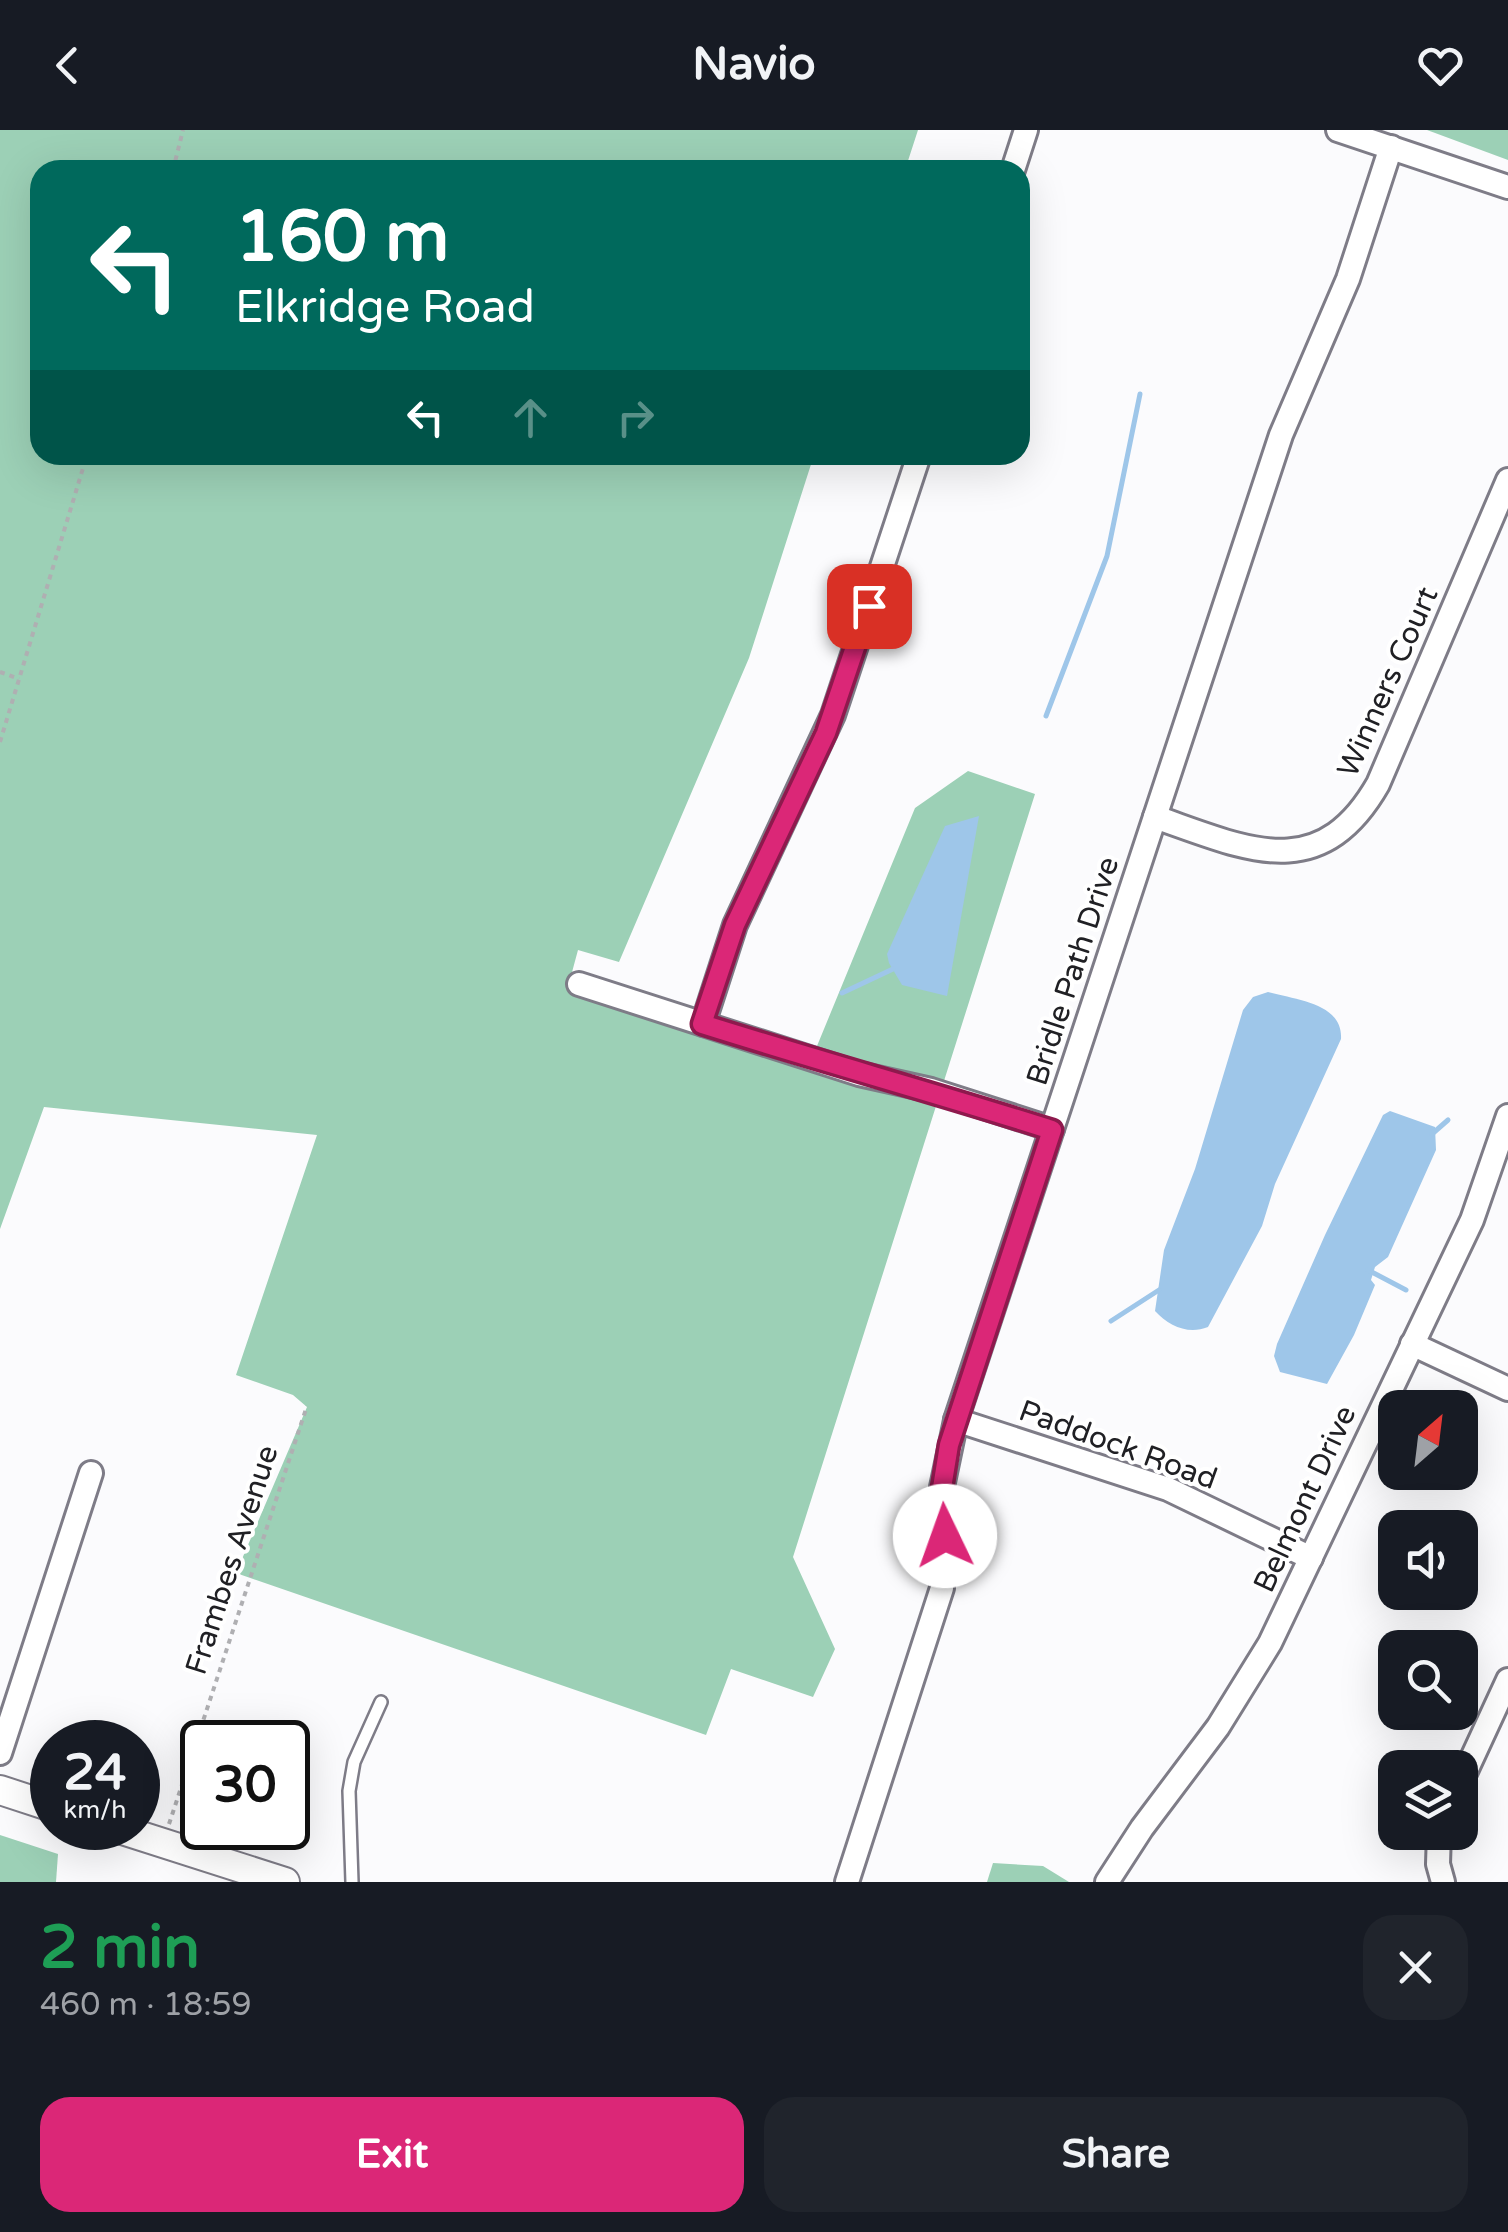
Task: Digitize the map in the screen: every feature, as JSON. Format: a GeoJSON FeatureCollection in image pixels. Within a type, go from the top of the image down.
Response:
{"type":"FeatureCollection","features":[{"type":"Feature","properties":{"kind":"street"},"geometry":{"type":"LineString","coordinates":[[1016,160],[1026,130]]}},
{"type":"Feature","properties":{"kind":"street"},"geometry":{"type":"LineString","coordinates":[[1338,130],[1508,187]]}},
{"type":"Feature","properties":{"kind":"street","name":"Bridle Path Drive"},"geometry":{"type":"LineString","coordinates":[[847,1882],[942,1588],[942,1488],[956,1420],[1280,435],[1348,279],[1391,148]]}},
{"type":"Feature","properties":{"kind":"street"},"geometry":{"type":"LineString","coordinates":[[702,1024],[735,925],[833,715],[916,465]]}},
{"type":"Feature","properties":{"kind":"street","name":"Winners Court"},"geometry":{"type":"LineString","coordinates":[[1155,817],[1251,848],[1276,852],[1312,846],[1341,832],[1356,819],[1378,784],[1508,480]]}},
{"type":"Feature","properties":{"kind":"street"},"geometry":{"type":"LineString","coordinates":[[579,984],[858,1074],[931,1090],[1052,1130]]}},
{"type":"Feature","properties":{"kind":"street","name":"Belmont Drive"},"geometry":{"type":"LineString","coordinates":[[1107,1882],[1245,1686],[1270,1643],[1479,1203],[1508,1116]]}},
{"type":"Feature","properties":{"kind":"street"},"geometry":{"type":"LineString","coordinates":[[1412,1344],[1508,1389]]}},
{"type":"Feature","properties":{"kind":"street","name":"Paddock Road"},"geometry":{"type":"LineString","coordinates":[[956,1420],[1168,1489],[1311,1558]]}},
{"type":"Feature","properties":{"kind":"street"},"geometry":{"type":"LineString","coordinates":[[0,1753],[92,1473]]}},
{"type":"Feature","properties":{"kind":"street"},"geometry":{"type":"LineString","coordinates":[[1476,1750],[1508,1680]]}},
{"type":"Feature","properties":{"kind":"street"},"geometry":{"type":"LineString","coordinates":[[0,1790],[30,1800]]}},
{"type":"Feature","properties":{"kind":"street"},"geometry":{"type":"LineString","coordinates":[[160,1841],[285,1882]]}},
{"type":"Feature","properties":{"kind":"street"},"geometry":{"type":"LineString","coordinates":[[1438,1850],[1443,1882]]}},
{"type":"Feature","properties":{"kind":"lane"},"geometry":{"type":"LineString","coordinates":[[352,1882],[349,1790],[354,1762],[380,1702]]}},
{"type":"Feature","properties":{"kind":"path"},"geometry":{"type":"LineString","coordinates":[[176,160],[183,130]]}},
{"type":"Feature","properties":{"kind":"path"},"geometry":{"type":"LineString","coordinates":[[0,742],[84,465]]}},
{"type":"Feature","properties":{"kind":"path"},"geometry":{"type":"LineString","coordinates":[[0,672],[19,678]]}},
{"type":"Feature","properties":{"kind":"path","name":"Frambes Avenue"},"geometry":{"type":"LineString","coordinates":[[163,1842],[307,1406]]}},
{"type":"Feature","properties":{"kind":"green space"},"geometry":{"type":"Polygon","coordinates":[[[0,130],[918,130],[908,160],[30,160],[30,465],[811,465],[749,658],[619,962],[578,950],[568,987],[810,1063],[915,808],[968,771],[1035,794],[793,1557],[835,1649],[813,1697],[731,1669],[706,1735],[236,1573],[307,1407],[293,1395],[236,1375],[317,1135],[44,1107],[0,1229],[0,130]]]}},
{"type":"Feature","properties":{"kind":"green space"},"geometry":{"type":"Polygon","coordinates":[[[1427,130],[1508,130],[1508,160],[1427,130]]]}},
{"type":"Feature","properties":{"kind":"green space"},"geometry":{"type":"Polygon","coordinates":[[[0,1835],[30,1845],[30,1850],[58,1854],[56,1882],[0,1882],[0,1835]]]}},
{"type":"Feature","properties":{"kind":"green space"},"geometry":{"type":"Polygon","coordinates":[[[993,1863],[1043,1866],[1069,1882],[987,1882],[993,1863]]]}},
{"type":"Feature","properties":{"kind":"water"},"geometry":{"type":"Polygon","coordinates":[[[979,816],[947,996],[902,985],[887,954],[945,826],[979,816]]]}},
{"type":"Feature","properties":{"kind":"water"},"geometry":{"type":"Polygon","coordinates":[[[1268,992],[1326,1010],[1340,1027],[1341,1039],[1275,1184],[1262,1226],[1208,1327],[1186,1329],[1166,1321],[1155,1311],[1164,1250],[1195,1169],[1243,1010],[1253,997],[1268,992]]]}},
{"type":"Feature","properties":{"kind":"water"},"geometry":{"type":"Polygon","coordinates":[[[1390,1111],[1435,1127],[1436,1150],[1388,1257],[1375,1267],[1371,1280],[1375,1285],[1327,1384],[1280,1372],[1274,1356],[1277,1344],[1383,1115],[1390,1111]]]}},
{"type":"Feature","properties":{"kind":"waterway"},"geometry":{"type":"LineString","coordinates":[[1046,716],[1107,556],[1140,394]]}},
{"type":"Feature","properties":{"kind":"waterway"},"geometry":{"type":"LineString","coordinates":[[842,993],[893,969]]}},
{"type":"Feature","properties":{"kind":"waterway"},"geometry":{"type":"LineString","coordinates":[[1432,1134],[1448,1120]]}},
{"type":"Feature","properties":{"kind":"waterway"},"geometry":{"type":"LineString","coordinates":[[1368,1270],[1406,1290]]}},
{"type":"Feature","properties":{"kind":"waterway"},"geometry":{"type":"LineString","coordinates":[[1111,1321],[1159,1290]]}},
{"type":"Feature","properties":{"kind":"route"},"geometry":{"type":"LineString","coordinates":[[869,606],[826,733],[735,925],[702,1024],[858,1074],[931,1090],[1052,1130],[949,1445],[942,1488],[945,1536]]}}]}
